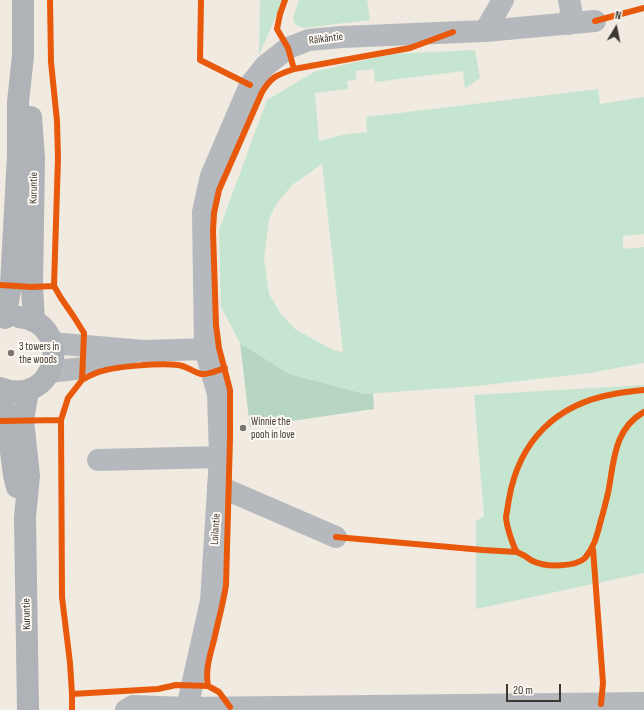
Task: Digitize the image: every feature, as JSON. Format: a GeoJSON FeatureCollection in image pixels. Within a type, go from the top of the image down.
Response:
{"type":"FeatureCollection","features":[{"type":"Feature","properties":{"kind":"main road","name":"Kuruntie"},"geometry":{"type":"LineString","coordinates":[[2,319],[11,285],[18,155],[18,102],[23,56],[23,0]]}},
{"type":"Feature","properties":{"kind":"main road","name":"Kuruntie"},"geometry":{"type":"LineString","coordinates":[[23,56],[30,107],[34,158],[32,287],[34,321]]}},
{"type":"Feature","properties":{"kind":"main road"},"geometry":{"type":"LineString","coordinates":[[0,388],[18,392],[28,391],[37,386],[50,372],[54,353],[48,334],[42,326],[24,317],[15,316],[2,319]]}},
{"type":"Feature","properties":{"kind":"main road","name":"Kuruntie"},"geometry":{"type":"LineString","coordinates":[[28,391],[23,420],[29,476],[25,517],[28,710]]}},
{"type":"Feature","properties":{"kind":"main road","name":"Kuruntie"},"geometry":{"type":"LineString","coordinates":[[0,393],[6,420],[14,475],[25,517]]}},
{"type":"Feature","properties":{"kind":"street"},"geometry":{"type":"LineString","coordinates":[[485,31],[503,0]]}},
{"type":"Feature","properties":{"kind":"street"},"geometry":{"type":"LineString","coordinates":[[569,0],[571,9],[569,24]]}},
{"type":"Feature","properties":{"kind":"street","name":"Räikäntie"},"geometry":{"type":"LineString","coordinates":[[205,349],[203,212],[211,176],[250,85],[264,66],[288,48],[309,40],[342,37],[485,31],[594,21]]}},
{"type":"Feature","properties":{"kind":"street"},"geometry":{"type":"LineString","coordinates":[[52,343],[144,351],[205,349]]}},
{"type":"Feature","properties":{"kind":"street","name":"Loilantie"},"geometry":{"type":"LineString","coordinates":[[187,708],[211,601],[220,457],[218,394],[205,349]]}},
{"type":"Feature","properties":{"kind":"street"},"geometry":{"type":"LineString","coordinates":[[50,372],[83,368],[144,351]]}},
{"type":"Feature","properties":{"kind":"street"},"geometry":{"type":"LineString","coordinates":[[98,460],[220,457]]}},
{"type":"Feature","properties":{"kind":"street"},"geometry":{"type":"LineString","coordinates":[[218,486],[336,537]]}},
{"type":"Feature","properties":{"kind":"street"},"geometry":{"type":"LineString","coordinates":[[126,710],[132,706],[187,708],[601,707],[644,703]]}},
{"type":"Feature","properties":{"kind":"green space"},"geometry":{"type":"Polygon","coordinates":[[[260,0],[283,0],[259,55],[260,0]]]}},
{"type":"Feature","properties":{"kind":"green space"},"geometry":{"type":"Polygon","coordinates":[[[299,0],[367,0],[370,20],[304,28],[295,25],[293,18],[299,0]]]}},
{"type":"Feature","properties":{"kind":"green space"},"geometry":{"type":"Polygon","coordinates":[[[475,50],[480,78],[465,89],[463,71],[375,82],[374,69],[356,71],[356,80],[347,81],[348,89],[315,93],[319,141],[347,134],[367,132],[366,117],[598,89],[600,104],[644,97],[644,234],[623,236],[623,249],[644,247],[644,363],[589,373],[477,386],[365,394],[289,374],[240,343],[221,307],[219,230],[267,100],[314,72],[391,54],[475,50]],[[322,164],[292,185],[277,203],[269,219],[264,258],[269,294],[281,314],[295,329],[333,350],[343,352],[322,164]]]}},
{"type":"Feature","properties":{"kind":"green space"},"geometry":{"type":"Polygon","coordinates":[[[240,343],[289,374],[365,394],[373,393],[374,409],[250,427],[240,343]]]}},
{"type":"Feature","properties":{"kind":"green space"},"geometry":{"type":"Polygon","coordinates":[[[644,385],[644,573],[476,609],[476,521],[484,516],[474,395],[644,385]]]}},
{"type":"Feature","properties":{"kind":"cycle path"},"geometry":{"type":"LineString","coordinates":[[50,0],[51,62],[57,121],[58,158],[54,286],[84,333],[82,380],[68,398],[61,420],[62,597],[70,663],[72,710]]}},
{"type":"Feature","properties":{"kind":"cycle path"},"geometry":{"type":"LineString","coordinates":[[201,0],[200,60],[250,85]]}},
{"type":"Feature","properties":{"kind":"cycle path"},"geometry":{"type":"LineString","coordinates":[[285,0],[277,29],[288,48],[294,69]]}},
{"type":"Feature","properties":{"kind":"cycle path"},"geometry":{"type":"LineString","coordinates":[[595,21],[644,8]]}},
{"type":"Feature","properties":{"kind":"cycle path"},"geometry":{"type":"LineString","coordinates":[[208,686],[208,663],[226,585],[230,438],[230,390],[219,348],[216,325],[213,231],[214,213],[219,190],[262,92],[272,79],[294,69],[410,48],[453,32]]}},
{"type":"Feature","properties":{"kind":"cycle path"},"geometry":{"type":"LineString","coordinates":[[0,285],[32,287],[54,286]]}},
{"type":"Feature","properties":{"kind":"cycle path"},"geometry":{"type":"LineString","coordinates":[[82,380],[92,375],[113,369],[160,364],[178,365],[201,374],[210,373],[225,368]]}},
{"type":"Feature","properties":{"kind":"cycle path"},"geometry":{"type":"LineString","coordinates":[[644,390],[614,394],[593,399],[575,406],[558,416],[544,428],[531,443],[521,460],[514,478],[506,517],[510,535],[517,552],[534,562],[546,565],[568,565],[581,561],[585,558],[597,535],[615,455],[622,435],[634,419],[644,412]]}},
{"type":"Feature","properties":{"kind":"cycle path"},"geometry":{"type":"LineString","coordinates":[[0,421],[61,420]]}},
{"type":"Feature","properties":{"kind":"cycle path"},"geometry":{"type":"LineString","coordinates":[[336,537],[517,552]]}},
{"type":"Feature","properties":{"kind":"cycle path"},"geometry":{"type":"LineString","coordinates":[[593,549],[603,683],[601,704]]}},
{"type":"Feature","properties":{"kind":"cycle path"},"geometry":{"type":"LineString","coordinates":[[72,694],[158,689],[176,685],[208,686],[219,692],[230,707]]}},
{"type":"Feature","properties":{"kind":"place","name":"3 towers in the woods"},"geometry":{"type":"Point","coordinates":[11,353]}},
{"type":"Feature","properties":{"kind":"place","name":"Winnie the pooh in love"},"geometry":{"type":"Point","coordinates":[243,428]}}]}
